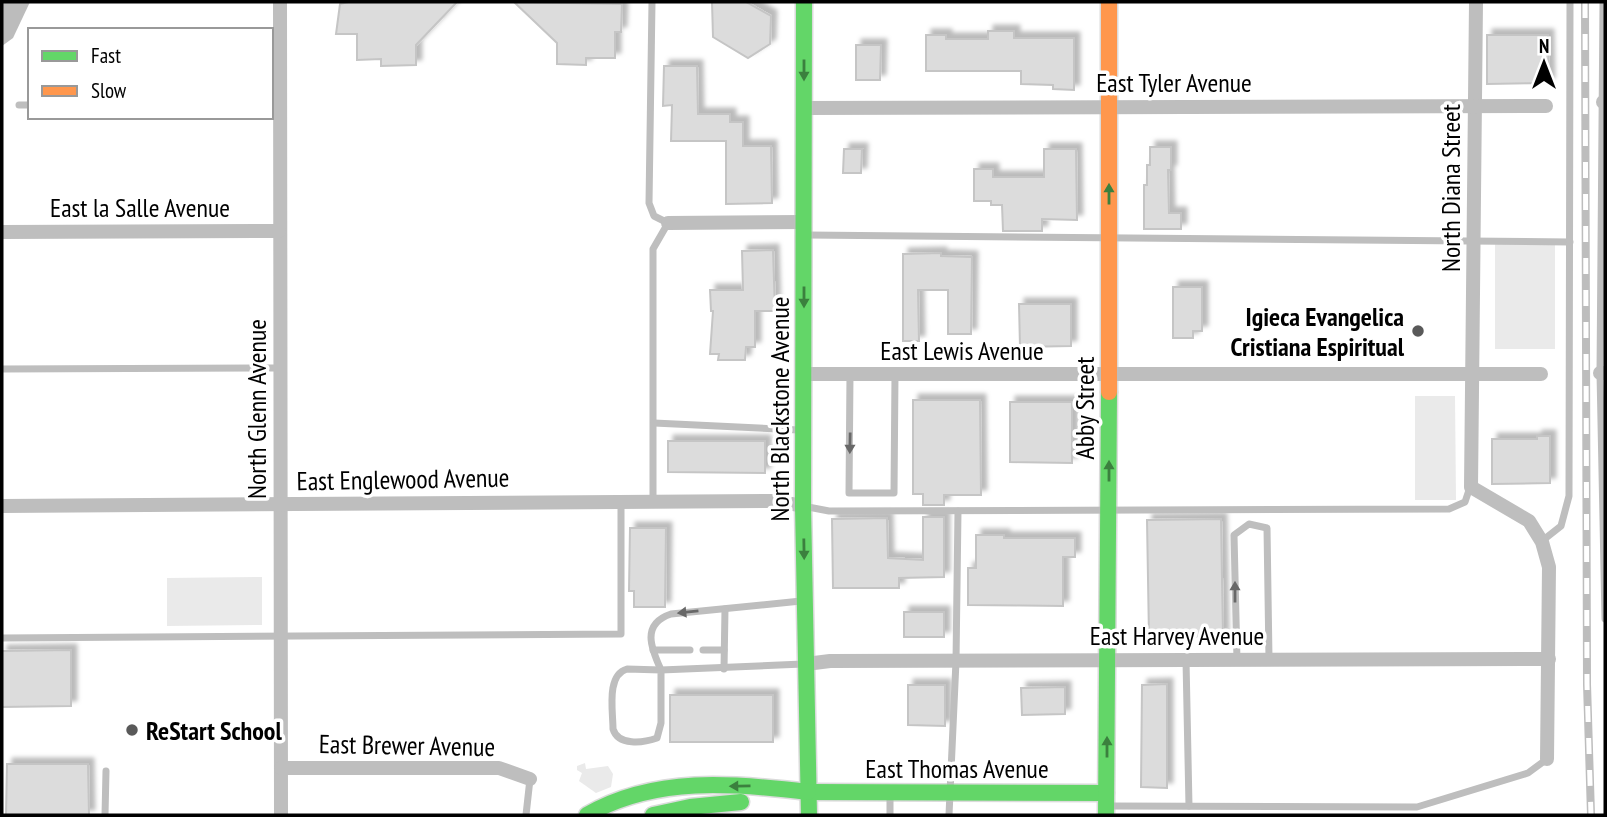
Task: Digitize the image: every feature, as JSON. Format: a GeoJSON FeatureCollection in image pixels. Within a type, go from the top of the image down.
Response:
{"type":"FeatureCollection","features":[{"type":"Feature","properties":{"kind":"main road","name":"North Blackstone Avenue"},"geometry":{"type":"LineString","coordinates":[[804,2],[803,506],[808,815]]}},
{"type":"Feature","properties":{"kind":"main road","name":"Abby Street"},"geometry":{"type":"LineString","coordinates":[[1106,805],[1110,374],[1109,2]]}},
{"type":"Feature","properties":{"kind":"main road"},"geometry":{"type":"LineString","coordinates":[[587,815],[619,797],[656,788],[760,786],[808,792]]}},
{"type":"Feature","properties":{"kind":"main road","name":"East Thomas Avenue"},"geometry":{"type":"LineString","coordinates":[[808,792],[950,792],[1106,805]]}},
{"type":"Feature","properties":{"kind":"main road"},"geometry":{"type":"LineString","coordinates":[[653,815],[690,807],[760,801],[808,792]]}},
{"type":"Feature","properties":{"kind":"main road"},"geometry":{"type":"LineString","coordinates":[[667,815],[687,815]]}},
{"type":"Feature","properties":{"kind":"street","name":"North Glenn Avenue"},"geometry":{"type":"LineString","coordinates":[[280,2],[276,104],[281,368],[281,815]]}},
{"type":"Feature","properties":{"kind":"street","name":"North Diana Street"},"geometry":{"type":"LineString","coordinates":[[1472,374],[1476,2]]}},
{"type":"Feature","properties":{"kind":"street","name":"East Tyler Avenue"},"geometry":{"type":"LineString","coordinates":[[803,108],[1546,106]]}},
{"type":"Feature","properties":{"kind":"street"},"geometry":{"type":"LineString","coordinates":[[668,223],[804,228]]}},
{"type":"Feature","properties":{"kind":"street","name":"East la Salle Avenue"},"geometry":{"type":"LineString","coordinates":[[2,232],[279,231]]}},
{"type":"Feature","properties":{"kind":"street","name":"East Lewis Avenue"},"geometry":{"type":"LineString","coordinates":[[804,374],[1541,374]]}},
{"type":"Feature","properties":{"kind":"street"},"geometry":{"type":"LineString","coordinates":[[1472,374],[1471,487],[1529,521],[1542,542],[1549,568],[1547,759]]}},
{"type":"Feature","properties":{"kind":"street","name":"East Englewood Avenue"},"geometry":{"type":"LineString","coordinates":[[2,506],[621,501],[777,501],[803,506]]}},
{"type":"Feature","properties":{"kind":"street","name":"East Harvey Avenue"},"geometry":{"type":"LineString","coordinates":[[806,664],[830,661],[1549,659]]}},
{"type":"Feature","properties":{"kind":"street","name":"East Brewer Avenue"},"geometry":{"type":"LineString","coordinates":[[281,768],[499,768],[530,779]]}},
{"type":"Feature","properties":{"kind":"lane"},"geometry":{"type":"LineString","coordinates":[[652,2],[649,203],[654,216],[668,223],[653,249],[653,501]]}},
{"type":"Feature","properties":{"kind":"lane"},"geometry":{"type":"LineString","coordinates":[[1542,542],[1561,526],[1569,496],[1570,2]]}},
{"type":"Feature","properties":{"kind":"lane"},"geometry":{"type":"LineString","coordinates":[[1603,2],[1605,619]]}},
{"type":"Feature","properties":{"kind":"lane"},"geometry":{"type":"LineString","coordinates":[[19,105],[28,105]]}},
{"type":"Feature","properties":{"kind":"lane"},"geometry":{"type":"LineString","coordinates":[[804,228],[1109,239],[1570,242]]}},
{"type":"Feature","properties":{"kind":"lane"},"geometry":{"type":"LineString","coordinates":[[2,369],[281,368]]}},
{"type":"Feature","properties":{"kind":"lane"},"geometry":{"type":"LineString","coordinates":[[850,374],[849,493],[894,494]]}},
{"type":"Feature","properties":{"kind":"lane"},"geometry":{"type":"LineString","coordinates":[[894,511],[895,374]]}},
{"type":"Feature","properties":{"kind":"lane"},"geometry":{"type":"LineString","coordinates":[[654,423],[804,430]]}},
{"type":"Feature","properties":{"kind":"lane"},"geometry":{"type":"LineString","coordinates":[[803,506],[830,511],[1448,509],[1465,502],[1471,487]]}},
{"type":"Feature","properties":{"kind":"lane"},"geometry":{"type":"LineString","coordinates":[[2,638],[621,634],[621,501]]}},
{"type":"Feature","properties":{"kind":"lane"},"geometry":{"type":"LineString","coordinates":[[950,815],[958,511]]}},
{"type":"Feature","properties":{"kind":"lane"},"geometry":{"type":"LineString","coordinates":[[1237,660],[1234,535],[1249,524],[1267,528],[1269,659]]}},
{"type":"Feature","properties":{"kind":"lane"},"geometry":{"type":"LineString","coordinates":[[805,600],[671,614],[661,618],[652,626],[651,638],[662,670],[662,723],[657,738],[643,741],[618,740],[613,729],[613,686],[617,674],[626,669],[662,670],[724,669],[806,664]]}},
{"type":"Feature","properties":{"kind":"lane"},"geometry":{"type":"LineString","coordinates":[[724,669],[725,608]]}},
{"type":"Feature","properties":{"kind":"lane"},"geometry":{"type":"LineString","coordinates":[[653,650],[690,650]]}},
{"type":"Feature","properties":{"kind":"lane"},"geometry":{"type":"LineString","coordinates":[[703,650],[724,650]]}},
{"type":"Feature","properties":{"kind":"lane"},"geometry":{"type":"LineString","coordinates":[[1186,660],[1189,806]]}},
{"type":"Feature","properties":{"kind":"lane"},"geometry":{"type":"LineString","coordinates":[[1106,805],[1417,807],[1528,773],[1547,759]]}},
{"type":"Feature","properties":{"kind":"lane"},"geometry":{"type":"LineString","coordinates":[[105,815],[106,771]]}},
{"type":"Feature","properties":{"kind":"lane"},"geometry":{"type":"LineString","coordinates":[[526,815],[530,779]]}},
{"type":"Feature","properties":{"kind":"lane"},"geometry":{"type":"LineString","coordinates":[[890,792],[890,815]]}},
{"type":"Feature","properties":{"kind":"shaded area"},"geometry":{"type":"Polygon","coordinates":[[[2,2],[30,2],[13,38],[2,46],[2,2]]]}},
{"type":"Feature","properties":{"kind":"shaded area"},"geometry":{"type":"Polygon","coordinates":[[[1495,239],[1555,239],[1555,349],[1495,349],[1495,239]]]}},
{"type":"Feature","properties":{"kind":"shaded area"},"geometry":{"type":"Polygon","coordinates":[[[1415,396],[1455,396],[1456,500],[1415,500],[1415,396]]]}},
{"type":"Feature","properties":{"kind":"shaded area"},"geometry":{"type":"Polygon","coordinates":[[[262,577],[262,625],[167,626],[167,578],[262,577]]]}},
{"type":"Feature","properties":{"kind":"shaded area"},"geometry":{"type":"Polygon","coordinates":[[[585,763],[586,769],[608,766],[613,774],[611,787],[596,793],[579,781],[582,773],[577,770],[577,766],[585,763]]]}},
{"type":"Feature","properties":{"kind":"building"},"geometry":{"type":"Polygon","coordinates":[[[457,2],[416,45],[416,65],[381,66],[381,59],[357,60],[357,34],[336,34],[340,4],[457,2]]]}},
{"type":"Feature","properties":{"kind":"building"},"geometry":{"type":"Polygon","coordinates":[[[514,2],[622,4],[621,32],[615,32],[615,58],[586,58],[586,65],[557,64],[557,43],[514,2]]]}},
{"type":"Feature","properties":{"kind":"building"},"geometry":{"type":"Polygon","coordinates":[[[712,2],[746,2],[771,16],[770,44],[748,58],[713,37],[712,2]]]}},
{"type":"Feature","properties":{"kind":"building"},"geometry":{"type":"Polygon","coordinates":[[[988,31],[1014,31],[1014,38],[1074,38],[1074,90],[1053,89],[1053,85],[1021,84],[1021,71],[926,71],[926,35],[946,35],[946,39],[988,39],[988,31]]]}},
{"type":"Feature","properties":{"kind":"building"},"geometry":{"type":"Polygon","coordinates":[[[1487,35],[1548,35],[1549,83],[1487,84],[1487,35]]]}},
{"type":"Feature","properties":{"kind":"building"},"geometry":{"type":"Polygon","coordinates":[[[856,45],[881,45],[880,80],[856,80],[856,45]]]}},
{"type":"Feature","properties":{"kind":"building"},"geometry":{"type":"Polygon","coordinates":[[[664,66],[697,66],[698,114],[730,114],[730,122],[743,122],[743,146],[771,146],[772,203],[726,204],[726,141],[671,141],[672,105],[663,106],[664,66]]]}},
{"type":"Feature","properties":{"kind":"building"},"geometry":{"type":"Polygon","coordinates":[[[1150,147],[1171,147],[1171,170],[1168,170],[1169,213],[1181,213],[1181,229],[1144,229],[1144,185],[1147,185],[1150,147]]]}},
{"type":"Feature","properties":{"kind":"building"},"geometry":{"type":"Polygon","coordinates":[[[844,149],[862,149],[861,173],[843,173],[844,149]]]}},
{"type":"Feature","properties":{"kind":"building"},"geometry":{"type":"Polygon","coordinates":[[[1044,149],[1076,149],[1077,220],[1042,219],[1042,231],[1003,231],[1002,205],[991,205],[991,201],[974,201],[974,169],[993,169],[993,177],[1044,177],[1044,149]]]}},
{"type":"Feature","properties":{"kind":"building"},"geometry":{"type":"Polygon","coordinates":[[[773,250],[775,311],[755,311],[755,347],[746,347],[745,360],[718,360],[719,354],[710,354],[713,311],[710,290],[743,290],[742,251],[773,250]]]}},
{"type":"Feature","properties":{"kind":"building"},"geometry":{"type":"Polygon","coordinates":[[[941,253],[941,256],[972,257],[971,334],[948,334],[948,290],[918,290],[919,341],[903,341],[903,254],[941,253]]]}},
{"type":"Feature","properties":{"kind":"building"},"geometry":{"type":"Polygon","coordinates":[[[1173,287],[1202,287],[1202,331],[1193,331],[1193,338],[1173,338],[1173,287]]]}},
{"type":"Feature","properties":{"kind":"building"},"geometry":{"type":"Polygon","coordinates":[[[1019,304],[1071,304],[1071,346],[1020,347],[1019,304]]]}},
{"type":"Feature","properties":{"kind":"building"},"geometry":{"type":"Polygon","coordinates":[[[913,400],[980,400],[981,495],[944,495],[944,505],[923,505],[923,494],[913,494],[913,400]]]}},
{"type":"Feature","properties":{"kind":"building"},"geometry":{"type":"Polygon","coordinates":[[[1010,402],[1072,402],[1072,463],[1010,462],[1010,402]]]}},
{"type":"Feature","properties":{"kind":"building"},"geometry":{"type":"Polygon","coordinates":[[[1537,436],[1550,436],[1550,483],[1492,484],[1492,439],[1537,439],[1537,436]]]}},
{"type":"Feature","properties":{"kind":"building"},"geometry":{"type":"Polygon","coordinates":[[[668,441],[765,441],[765,473],[668,472],[668,441]]]}},
{"type":"Feature","properties":{"kind":"building"},"geometry":{"type":"Polygon","coordinates":[[[923,517],[944,517],[944,577],[899,578],[899,588],[833,588],[832,519],[887,518],[888,558],[923,560],[923,517]]]}},
{"type":"Feature","properties":{"kind":"building"},"geometry":{"type":"Polygon","coordinates":[[[1221,519],[1223,636],[1149,638],[1147,520],[1221,519]]]}},
{"type":"Feature","properties":{"kind":"building"},"geometry":{"type":"Polygon","coordinates":[[[630,528],[666,528],[665,607],[634,607],[634,591],[629,591],[630,528]]]}},
{"type":"Feature","properties":{"kind":"building"},"geometry":{"type":"Polygon","coordinates":[[[976,535],[1004,535],[1004,538],[1075,538],[1075,557],[1063,557],[1063,606],[968,605],[968,568],[976,568],[976,535]]]}},
{"type":"Feature","properties":{"kind":"building"},"geometry":{"type":"Polygon","coordinates":[[[904,612],[944,612],[944,637],[904,637],[904,612]]]}},
{"type":"Feature","properties":{"kind":"building"},"geometry":{"type":"Polygon","coordinates":[[[71,650],[71,706],[2,707],[2,651],[71,650]]]}},
{"type":"Feature","properties":{"kind":"building"},"geometry":{"type":"Polygon","coordinates":[[[1167,684],[1167,788],[1141,787],[1142,685],[1167,684]]]}},
{"type":"Feature","properties":{"kind":"building"},"geometry":{"type":"Polygon","coordinates":[[[908,685],[945,685],[945,726],[908,725],[908,685]]]}},
{"type":"Feature","properties":{"kind":"building"},"geometry":{"type":"Polygon","coordinates":[[[1065,687],[1065,714],[1022,715],[1021,688],[1065,687]]]}},
{"type":"Feature","properties":{"kind":"building"},"geometry":{"type":"Polygon","coordinates":[[[670,695],[773,695],[773,742],[670,742],[670,695]]]}},
{"type":"Feature","properties":{"kind":"building"},"geometry":{"type":"Polygon","coordinates":[[[7,764],[88,764],[89,815],[6,815],[7,764]]]}},
{"type":"Feature","properties":{"kind":"railway"},"geometry":{"type":"LineString","coordinates":[[1585,2],[1587,684],[1591,815]]}},
{"type":"Feature","properties":{"kind":"traffic: fast"},"geometry":{"type":"LineString","coordinates":[[804,2],[803,506],[809,815]]}},
{"type":"Feature","properties":{"kind":"traffic: fast"},"geometry":{"type":"LineString","coordinates":[[1106,815],[1109,392]]}},
{"type":"Feature","properties":{"kind":"traffic: fast"},"geometry":{"type":"LineString","coordinates":[[587,815],[613,802],[667,788],[723,785],[808,792]]}},
{"type":"Feature","properties":{"kind":"traffic: fast"},"geometry":{"type":"LineString","coordinates":[[808,792],[1106,793]]}},
{"type":"Feature","properties":{"kind":"traffic: fast"},"geometry":{"type":"LineString","coordinates":[[653,815],[690,807],[741,802]]}},
{"type":"Feature","properties":{"kind":"traffic: slow"},"geometry":{"type":"LineString","coordinates":[[1109,2],[1109,392]]}},
{"type":"Feature","properties":{"kind":"place","name":"Igieca Evangelica Cristiana Espiritual"},"geometry":{"type":"Point","coordinates":[1418,331]}},
{"type":"Feature","properties":{"kind":"place","name":"ReStart School"},"geometry":{"type":"Point","coordinates":[132,730]}}]}
